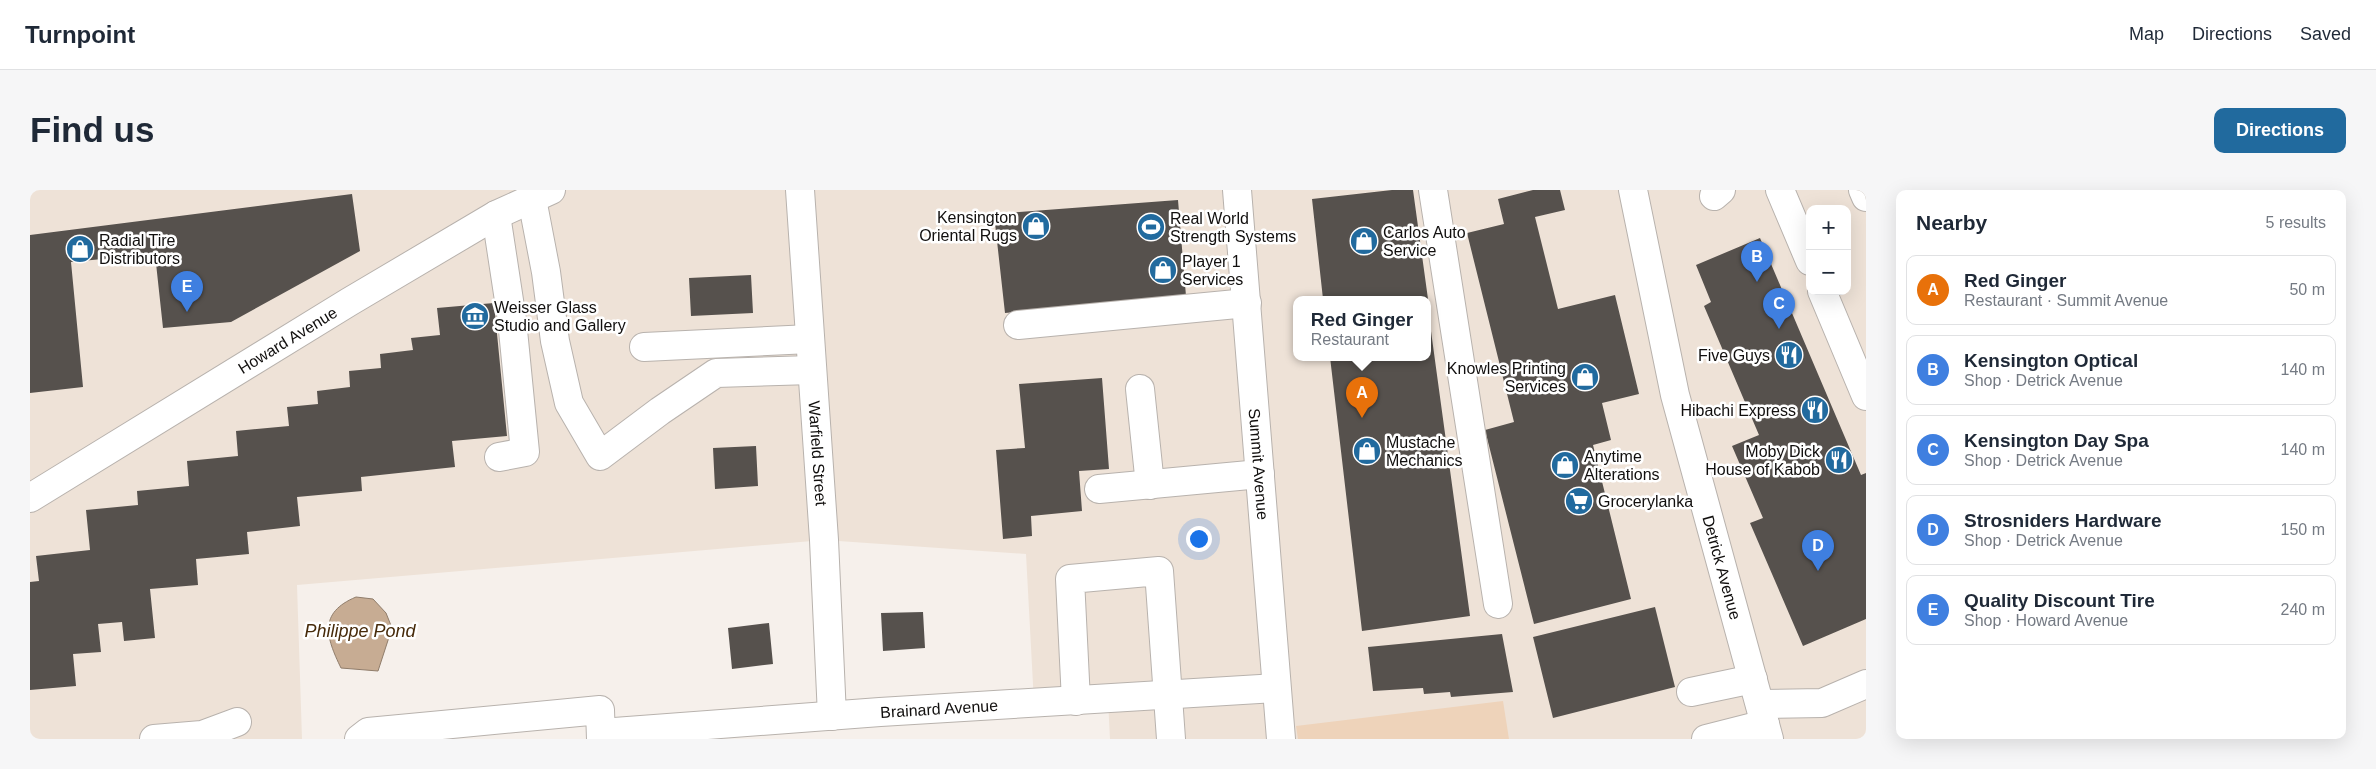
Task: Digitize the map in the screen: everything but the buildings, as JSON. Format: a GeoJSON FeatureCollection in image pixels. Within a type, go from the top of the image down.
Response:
{"type":"FeatureCollection","features":[{"type":"Feature","properties":{"kind":"street","name":"Warfield Street"},"geometry":{"type":"LineString","coordinates":[[800,190],[832,716]]}},
{"type":"Feature","properties":{"kind":"street","name":"Summit Avenue"},"geometry":{"type":"LineString","coordinates":[[1237,190],[1281,739]]}},
{"type":"Feature","properties":{"kind":"street"},"geometry":{"type":"LineString","coordinates":[[1433,190],[1498,604]]}},
{"type":"Feature","properties":{"kind":"street","name":"Detrick Avenue"},"geometry":{"type":"LineString","coordinates":[[1633,190],[1675,395],[1761,712]]}},
{"type":"Feature","properties":{"kind":"street"},"geometry":{"type":"LineString","coordinates":[[1780,190],[1806,252]]}},
{"type":"Feature","properties":{"kind":"street"},"geometry":{"type":"LineString","coordinates":[[1863,190],[1866,198]]}},
{"type":"Feature","properties":{"kind":"street"},"geometry":{"type":"LineString","coordinates":[[542,194],[546,272],[555,342],[569,402],[600,456],[716,373],[812,370]]}},
{"type":"Feature","properties":{"kind":"street","name":"Howard Avenue"},"geometry":{"type":"LineString","coordinates":[[30,498],[496,215],[542,194]]}},
{"type":"Feature","properties":{"kind":"street"},"geometry":{"type":"LineString","coordinates":[[496,215],[512,320],[525,452],[499,458]]}},
{"type":"Feature","properties":{"kind":"street"},"geometry":{"type":"LineString","coordinates":[[1824,295],[1866,396]]}},
{"type":"Feature","properties":{"kind":"street"},"geometry":{"type":"LineString","coordinates":[[1018,325],[1247,303]]}},
{"type":"Feature","properties":{"kind":"street"},"geometry":{"type":"LineString","coordinates":[[644,347],[810,339]]}},
{"type":"Feature","properties":{"kind":"street"},"geometry":{"type":"LineString","coordinates":[[1140,390],[1150,485]]}},
{"type":"Feature","properties":{"kind":"street"},"geometry":{"type":"LineString","coordinates":[[1099,489],[1260,474]]}},
{"type":"Feature","properties":{"kind":"street"},"geometry":{"type":"LineString","coordinates":[[1076,701],[1070,579],[1159,571],[1171,739]]}},
{"type":"Feature","properties":{"kind":"street"},"geometry":{"type":"LineString","coordinates":[[1706,739],[1761,712],[1822,703],[1866,684]]}},
{"type":"Feature","properties":{"kind":"street","name":"Brainard Avenue"},"geometry":{"type":"LineString","coordinates":[[601,736],[832,716],[1276,688]]}},
{"type":"Feature","properties":{"kind":"street"},"geometry":{"type":"LineString","coordinates":[[1691,692],[1761,712]]}},
{"type":"Feature","properties":{"kind":"street"},"geometry":{"type":"LineString","coordinates":[[359,739],[368,732],[600,710],[601,736]]}},
{"type":"Feature","properties":{"kind":"street"},"geometry":{"type":"LineString","coordinates":[[154,739],[202,735],[237,722]]}},
{"type":"Feature","properties":{"kind":"shaded area"},"geometry":{"type":"Polygon","coordinates":[[[30,190],[1866,190],[1866,739],[1110,739],[1108,700],[1034,703],[1026,554],[824,540],[297,585],[302,739],[30,739],[30,190]]]}},
{"type":"Feature","properties":{"kind":"shaded area"},"geometry":{"type":"Polygon","coordinates":[[[1503,701],[1509,739],[1298,739],[1296,726],[1503,701]]]}},
{"type":"Feature","properties":{"kind":"water","name":"Philippe Pond"},"geometry":{"type":"Polygon","coordinates":[[[356,597],[373,599],[386,613],[392,628],[378,671],[341,668],[329,636],[331,618],[336,610],[344,603],[356,597]]]}},
{"type":"Feature","properties":{"kind":"place","name":"Kensington Oriental Rugs"},"geometry":{"type":"Point","coordinates":[1036,226]}},
{"type":"Feature","properties":{"kind":"place","name":"Real World Strength Systems"},"geometry":{"type":"Point","coordinates":[1151,227]}},
{"type":"Feature","properties":{"kind":"place","name":"Carlos Auto Service"},"geometry":{"type":"Point","coordinates":[1364,241]}},
{"type":"Feature","properties":{"kind":"place","name":"Radial Tire Distributors"},"geometry":{"type":"Point","coordinates":[80,249]}},
{"type":"Feature","properties":{"kind":"place","name":"Player 1 Services"},"geometry":{"type":"Point","coordinates":[1163,270]}},
{"type":"Feature","properties":{"kind":"place","name":"Kensington Optical"},"geometry":{"type":"Point","coordinates":[1757,282]}},
{"type":"Feature","properties":{"kind":"place","name":"Quality Discount Tire"},"geometry":{"type":"Point","coordinates":[187,312]}},
{"type":"Feature","properties":{"kind":"place","name":"Weisser Glass Studio and Gallery"},"geometry":{"type":"Point","coordinates":[475,316]}},
{"type":"Feature","properties":{"kind":"place","name":"Kensington Day Spa"},"geometry":{"type":"Point","coordinates":[1779,329]}},
{"type":"Feature","properties":{"kind":"place","name":"Five Guys"},"geometry":{"type":"Point","coordinates":[1789,355]}},
{"type":"Feature","properties":{"kind":"place","name":"Knowles Printing Services"},"geometry":{"type":"Point","coordinates":[1585,377]}},
{"type":"Feature","properties":{"kind":"place","name":"Hibachi Express"},"geometry":{"type":"Point","coordinates":[1815,410]}},
{"type":"Feature","properties":{"kind":"place","name":"Red Ginger"},"geometry":{"type":"Point","coordinates":[1362,418]}},
{"type":"Feature","properties":{"kind":"place","name":"Mustache Mechanics"},"geometry":{"type":"Point","coordinates":[1367,451]}},
{"type":"Feature","properties":{"kind":"place","name":"Moby Dick House of Kabob"},"geometry":{"type":"Point","coordinates":[1839,460]}},
{"type":"Feature","properties":{"kind":"place","name":"Anytime Alterations"},"geometry":{"type":"Point","coordinates":[1565,465]}},
{"type":"Feature","properties":{"kind":"place","name":"Grocerylanka"},"geometry":{"type":"Point","coordinates":[1579,501]}},
{"type":"Feature","properties":{"kind":"place","name":"Strosniders Hardware"},"geometry":{"type":"Point","coordinates":[1818,571]}}]}
